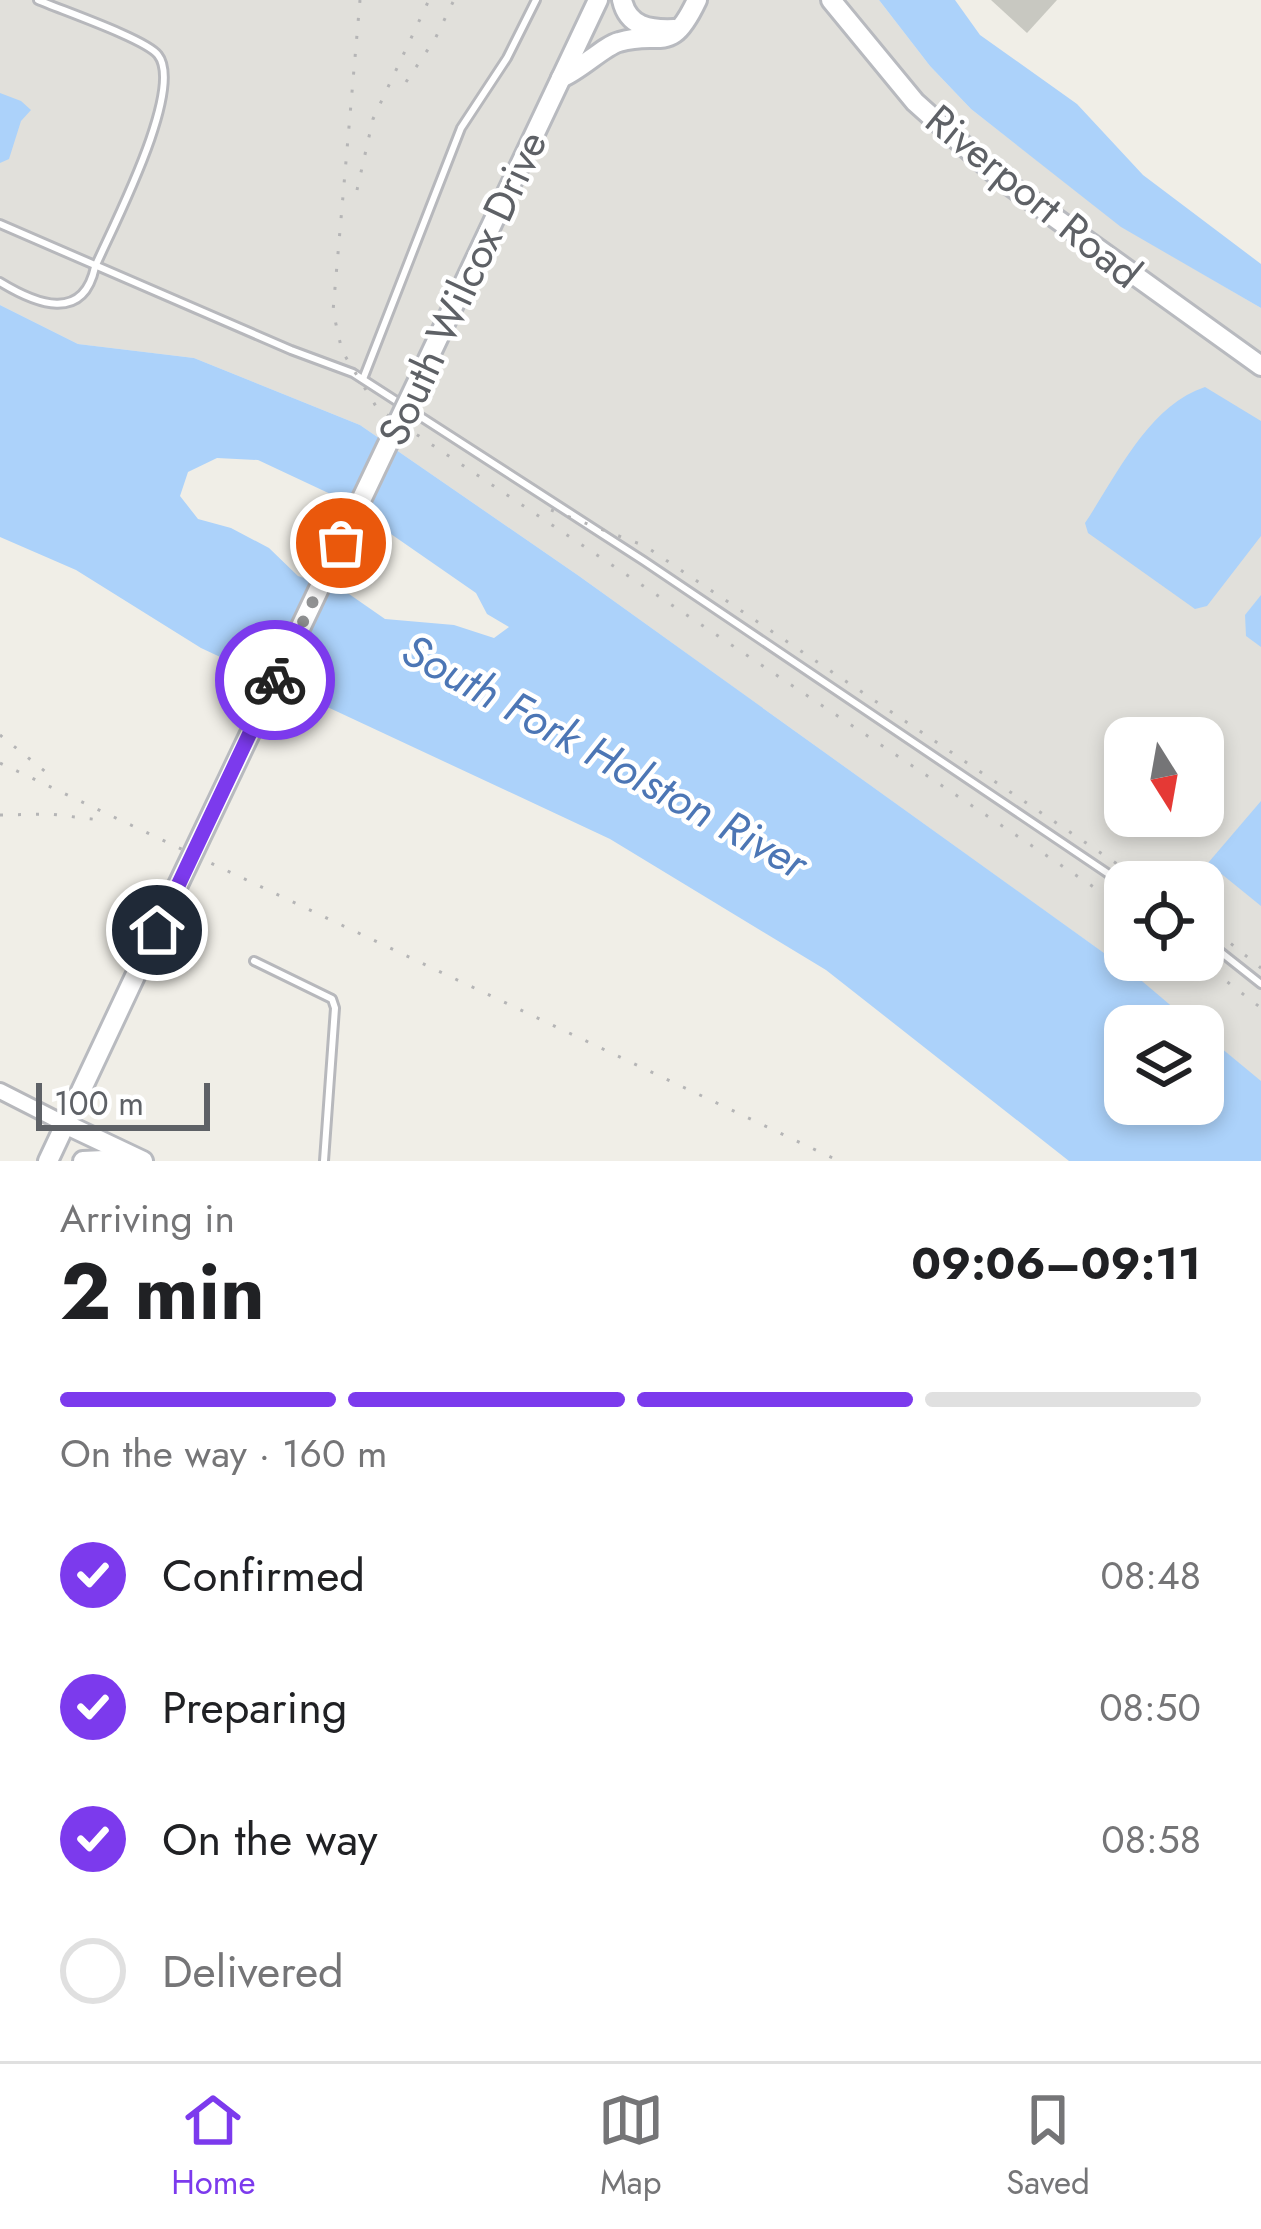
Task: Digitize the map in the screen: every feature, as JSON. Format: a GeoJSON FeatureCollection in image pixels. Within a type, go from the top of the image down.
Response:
{"type":"FeatureCollection","features":[{"type":"Feature","properties":{"kind":"main road","name":"South Wilcox Drive"},"geometry":{"type":"LineString","coordinates":[[47,1161],[598,0]]}},
{"type":"Feature","properties":{"kind":"main road"},"geometry":{"type":"LineString","coordinates":[[622,0],[625,12],[644,27],[679,29]]}},
{"type":"Feature","properties":{"kind":"main road"},"geometry":{"type":"LineString","coordinates":[[561,78],[585,68],[619,42],[657,40],[679,29],[697,0]]}},
{"type":"Feature","properties":{"kind":"main road","name":"Riverport Road"},"geometry":{"type":"LineString","coordinates":[[831,0],[915,102],[1001,179],[1261,366]]}},
{"type":"Feature","properties":{"kind":"main road"},"geometry":{"type":"LineString","coordinates":[[65,1124],[141,1160]]}},
{"type":"Feature","properties":{"kind":"main road"},"geometry":{"type":"LineString","coordinates":[[83,1161],[103,1157],[141,1160]]}},
{"type":"Feature","properties":{"kind":"street"},"geometry":{"type":"LineString","coordinates":[[0,1090],[65,1124]]}},
{"type":"Feature","properties":{"kind":"lane"},"geometry":{"type":"LineString","coordinates":[[0,282],[57,306],[78,298],[91,286],[155,126],[164,90],[163,64],[149,47],[38,0]]}},
{"type":"Feature","properties":{"kind":"lane"},"geometry":{"type":"LineString","coordinates":[[364,379],[461,128],[507,58],[536,0]]}},
{"type":"Feature","properties":{"kind":"lane"},"geometry":{"type":"LineString","coordinates":[[0,224],[364,379],[1104,871]]}},
{"type":"Feature","properties":{"kind":"lane"},"geometry":{"type":"LineString","coordinates":[[1224,955],[1261,984]]}},
{"type":"Feature","properties":{"kind":"lane"},"geometry":{"type":"LineString","coordinates":[[254,961],[332,1000],[335,1008],[324,1161]]}},
{"type":"Feature","properties":{"kind":"shaded area"},"geometry":{"type":"Polygon","coordinates":[[[0,0],[879,0],[971,109],[1121,226],[1261,308],[1261,1082],[1224,1051],[1224,1005],[1169,1005],[1140,981],[1224,981],[1224,861],[1104,861],[1104,953],[579,576],[360,425],[194,358],[78,344],[0,305],[0,0]]]}},
{"type":"Feature","properties":{"kind":"water"},"geometry":{"type":"Polygon","coordinates":[[[879,0],[955,0],[980,35],[1077,104],[1143,175],[1261,264],[1261,308],[1121,227],[971,109],[879,0]]]}},
{"type":"Feature","properties":{"kind":"water"},"geometry":{"type":"Polygon","coordinates":[[[0,93],[31,110],[21,121],[9,159],[0,163],[0,93]]]}},
{"type":"Feature","properties":{"kind":"water","name":"South Fork Holston River"},"geometry":{"type":"Polygon","coordinates":[[[0,305],[78,344],[194,358],[360,425],[579,576],[1104,953],[1104,981],[1142,981],[1170,1005],[1104,1005],[1104,1125],[1224,1125],[1224,1050],[1261,1081],[1261,1161],[1069,1161],[826,970],[610,839],[201,648],[76,570],[0,537],[0,305]],[[217,458],[188,472],[180,496],[198,519],[231,528],[269,548],[298,576],[349,594],[385,619],[454,625],[494,638],[509,627],[487,614],[476,593],[339,498],[258,460],[217,458]]]}},
{"type":"Feature","properties":{"kind":"water"},"geometry":{"type":"Polygon","coordinates":[[[1205,387],[1261,421],[1261,536],[1207,606],[1195,609],[1088,533],[1085,523],[1150,426],[1185,396],[1205,387]]]}},
{"type":"Feature","properties":{"kind":"water"},"geometry":{"type":"Polygon","coordinates":[[[1261,595],[1261,647],[1246,636],[1245,615],[1261,595]]]}},
{"type":"Feature","properties":{"kind":"water"},"geometry":{"type":"Polygon","coordinates":[[[1261,801],[1261,906],[1224,876],[1224,861],[1210,861],[1261,801]]]}},
{"type":"Feature","properties":{"kind":"building"},"geometry":{"type":"Polygon","coordinates":[[[991,0],[1057,0],[1027,33],[991,0]]]}},
{"type":"Feature","properties":{"kind":"railway"},"geometry":{"type":"LineString","coordinates":[[360,0],[333,311],[342,351],[377,408],[1104,894]]}},
{"type":"Feature","properties":{"kind":"railway"},"geometry":{"type":"LineString","coordinates":[[357,190],[373,119],[429,0]]}},
{"type":"Feature","properties":{"kind":"railway"},"geometry":{"type":"LineString","coordinates":[[406,82],[454,0]]}},
{"type":"Feature","properties":{"kind":"railway"},"geometry":{"type":"LineString","coordinates":[[551,510],[645,546],[1113,861]]}},
{"type":"Feature","properties":{"kind":"railway"},"geometry":{"type":"LineString","coordinates":[[0,735],[52,777]]}},
{"type":"Feature","properties":{"kind":"railway"},"geometry":{"type":"LineString","coordinates":[[0,763],[839,1161]]}},
{"type":"Feature","properties":{"kind":"railway"},"geometry":{"type":"LineString","coordinates":[[0,815],[100,820]]}},
{"type":"Feature","properties":{"kind":"railway"},"geometry":{"type":"LineString","coordinates":[[1224,938],[1261,968]]}},
{"type":"Feature","properties":{"kind":"railway"},"geometry":{"type":"LineString","coordinates":[[1224,979],[1261,1008]]}},
{"type":"Feature","properties":{"kind":"way so far"},"geometry":{"type":"LineString","coordinates":[[275,680],[341,543]]}},
{"type":"Feature","properties":{"kind":"route"},"geometry":{"type":"LineString","coordinates":[[157,930],[275,680]]}}]}
